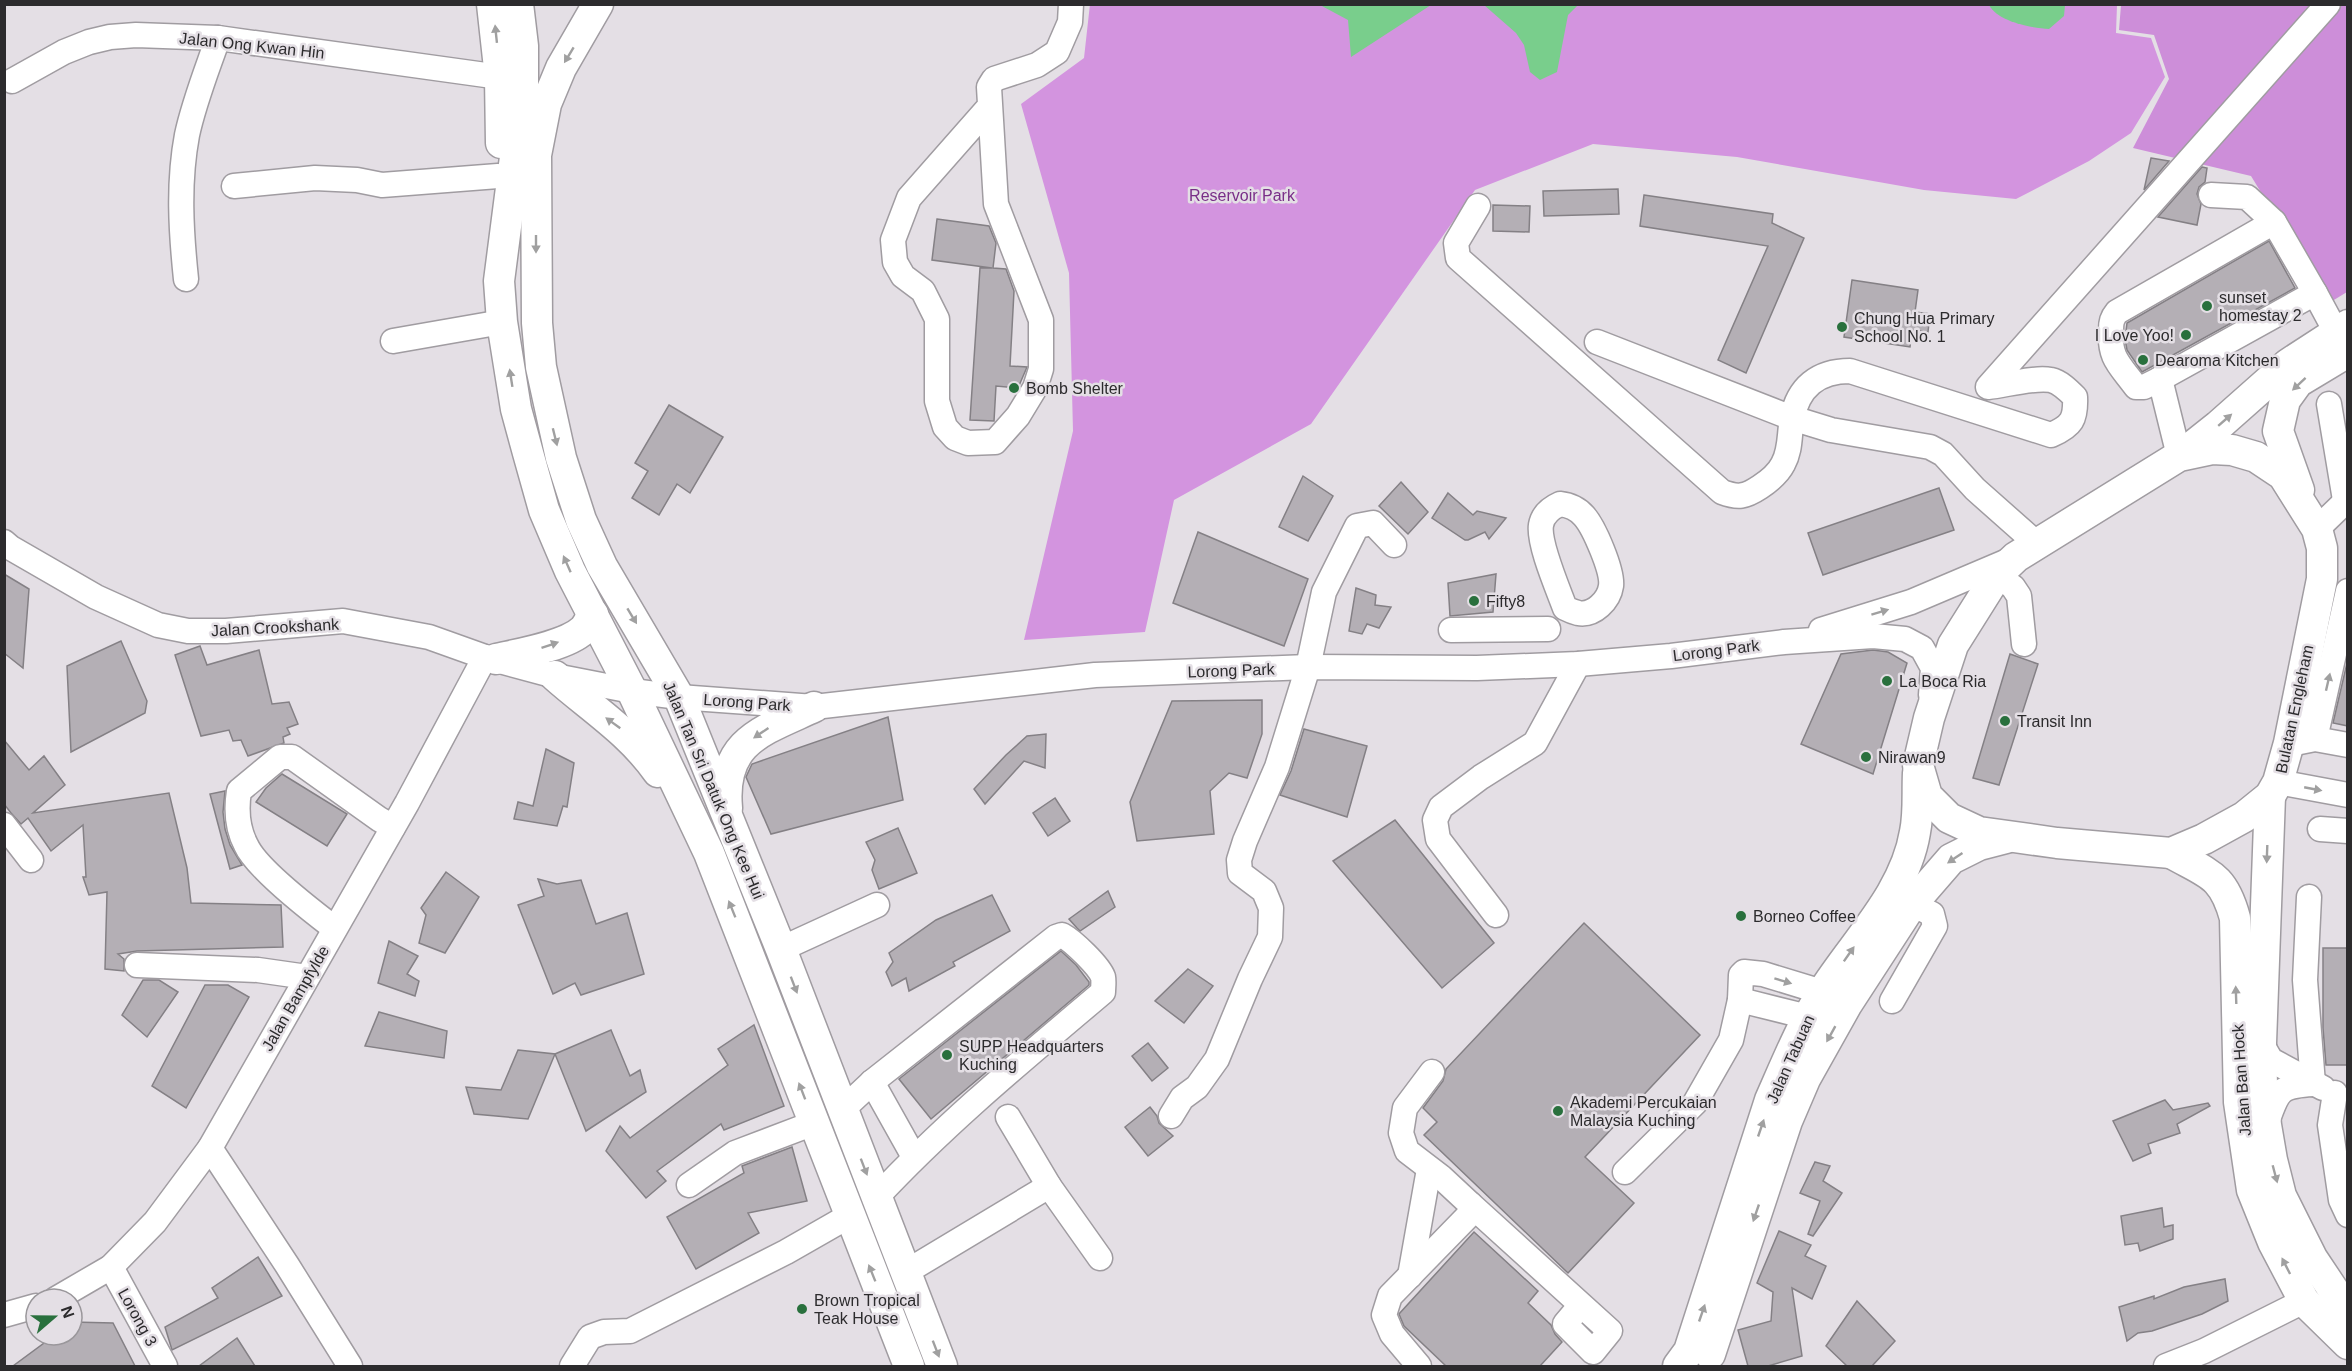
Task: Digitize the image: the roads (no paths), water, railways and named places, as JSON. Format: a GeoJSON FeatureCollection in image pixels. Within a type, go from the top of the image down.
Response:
{"type":"FeatureCollection","features":[{"type":"Feature","properties":{"kind":"main road"},"geometry":{"type":"LineString","coordinates":[[492,4],[500,77],[502,127],[498,176],[503,239]]}},
{"type":"Feature","properties":{"kind":"main road","name":"Jalan Tan Sri Datuk Ong Kee Hui"},"geometry":{"type":"LineString","coordinates":[[518,4],[523,46],[523,95],[499,281],[502,322],[516,409],[544,510],[570,571],[632,691],[710,854],[909,1366]]}},
{"type":"Feature","properties":{"kind":"main road","name":"Jalan Tan Sri Datuk Ong Kee Hui"},"geometry":{"type":"LineString","coordinates":[[598,4],[561,68],[546,104],[536,155],[537,323],[541,367],[561,458],[581,520],[602,566],[679,697],[942,1366]]}},
{"type":"Feature","properties":{"kind":"main road"},"geometry":{"type":"LineString","coordinates":[[2179,456],[2218,426],[2288,364],[2344,336]]}},
{"type":"Feature","properties":{"kind":"main road"},"geometry":{"type":"LineString","coordinates":[[2311,519],[2278,431],[2285,400],[2298,382],[2344,336]]}},
{"type":"Feature","properties":{"kind":"main road","name":"Bulatan Engleham"},"geometry":{"type":"LineString","coordinates":[[2212,449],[2232,450],[2256,457],[2283,476],[2311,519],[2322,548],[2322,579],[2302,741],[2274,789],[2244,817],[2205,839],[2171,853],[2009,837],[1979,832],[1949,818],[1927,796],[1918,765],[1929,718],[1953,645],[2017,559],[2179,456],[2212,449]]}},
{"type":"Feature","properties":{"kind":"main road"},"geometry":{"type":"LineString","coordinates":[[490,658],[531,651],[568,638],[583,630],[593,614]]}},
{"type":"Feature","properties":{"kind":"main road"},"geometry":{"type":"LineString","coordinates":[[555,676],[622,730],[644,753],[666,783],[710,854]]}},
{"type":"Feature","properties":{"kind":"main road"},"geometry":{"type":"LineString","coordinates":[[729,823],[726,791],[730,766],[743,747],[762,731],[814,707]]}},
{"type":"Feature","properties":{"kind":"main road","name":"Jalan Tabuan"},"geometry":{"type":"LineString","coordinates":[[1678,1366],[1689,1352],[1770,1100],[1815,1005],[1892,892],[1906,863],[1915,833],[1918,765]]}},
{"type":"Feature","properties":{"kind":"main road","name":"Jalan Ban Hock"},"geometry":{"type":"LineString","coordinates":[[2274,789],[2261,1043],[2266,1125],[2281,1196],[2312,1258],[2348,1312]]}},
{"type":"Feature","properties":{"kind":"main road","name":"Jalan Tabuan"},"geometry":{"type":"LineString","coordinates":[[1703,1366],[1728,1302],[1787,1121],[1805,1079],[1847,1004],[1912,904],[1951,859],[1979,845],[2009,837]]}},
{"type":"Feature","properties":{"kind":"main road","name":"Jalan Ban Hock"},"geometry":{"type":"LineString","coordinates":[[2171,853],[2217,878],[2229,897],[2235,918],[2239,1102],[2252,1190],[2273,1242],[2304,1301],[2348,1344]]}},
{"type":"Feature","properties":{"kind":"street"},"geometry":{"type":"LineString","coordinates":[[990,106],[909,198],[893,240],[895,261],[903,276],[924,291],[937,319],[937,401],[945,427],[956,438],[968,443],[995,442],[1018,416],[1035,388],[1041,369],[1041,320],[996,204],[989,87],[994,79],[1037,65],[1057,52],[1070,22],[1071,4]]}},
{"type":"Feature","properties":{"kind":"street"},"geometry":{"type":"LineString","coordinates":[[1478,206],[1456,243],[1458,258],[1722,492],[1737,498],[1749,494],[1772,478],[1783,466],[1789,449],[1792,418],[1801,392],[1817,378],[1833,371],[1850,371],[2051,435],[2067,428],[2076,412],[2075,396],[2052,381],[2039,380],[1988,387],[2328,4]]}},
{"type":"Feature","properties":{"kind":"street","name":"Jalan Ong Kwan Hin"},"geometry":{"type":"LineString","coordinates":[[12,81],[64,52],[110,37],[136,35],[218,38],[500,77]]}},
{"type":"Feature","properties":{"kind":"street"},"geometry":{"type":"LineString","coordinates":[[186,279],[181,188],[184,159],[192,117],[218,38]]}},
{"type":"Feature","properties":{"kind":"street"},"geometry":{"type":"LineString","coordinates":[[234,186],[315,178],[382,184],[498,176]]}},
{"type":"Feature","properties":{"kind":"street"},"geometry":{"type":"LineString","coordinates":[[2211,195],[2247,197],[2274,222],[2315,293],[2344,336]]}},
{"type":"Feature","properties":{"kind":"street"},"geometry":{"type":"LineString","coordinates":[[2274,222],[2123,306],[2112,319],[2110,347],[2112,354],[2136,387],[2144,387],[2315,293]]}},
{"type":"Feature","properties":{"kind":"street"},"geometry":{"type":"LineString","coordinates":[[393,341],[502,322]]}},
{"type":"Feature","properties":{"kind":"street"},"geometry":{"type":"LineString","coordinates":[[1596,342],[1792,418],[1831,430],[1930,447],[1944,453],[1981,495],[2017,559],[2013,587],[2019,596],[2024,644]]}},
{"type":"Feature","properties":{"kind":"street"},"geometry":{"type":"LineString","coordinates":[[2160,379],[2179,456]]}},
{"type":"Feature","properties":{"kind":"street"},"geometry":{"type":"LineString","coordinates":[[2311,519],[2346,500],[2329,404]]}},
{"type":"Feature","properties":{"kind":"street"},"geometry":{"type":"LineString","coordinates":[[1171,1116],[1182,1098],[1197,1087],[1217,1059],[1270,937],[1272,908],[1264,891],[1240,873],[1239,860],[1277,766],[1308,668],[1324,592],[1357,526],[1373,523],[1394,545]]}},
{"type":"Feature","properties":{"kind":"street","name":"Jalan Crookshank"},"geometry":{"type":"LineString","coordinates":[[4,542],[96,597],[158,625],[188,630],[226,631],[343,621],[429,637],[490,658],[555,676],[632,691]]}},
{"type":"Feature","properties":{"kind":"street"},"geometry":{"type":"LineString","coordinates":[[1784,642],[1911,602],[2017,559]]}},
{"type":"Feature","properties":{"kind":"street"},"geometry":{"type":"LineString","coordinates":[[2348,591],[2302,741],[2348,745]]}},
{"type":"Feature","properties":{"kind":"street"},"geometry":{"type":"LineString","coordinates":[[1548,629],[1554,616],[1565,608]]}},
{"type":"Feature","properties":{"kind":"street"},"geometry":{"type":"LineString","coordinates":[[1451,630],[1548,629]]}},
{"type":"Feature","properties":{"kind":"street"},"geometry":{"type":"LineString","coordinates":[[1496,915],[1438,838],[1436,820],[1442,807],[1481,777],[1535,743],[1569,664],[1548,629]]}},
{"type":"Feature","properties":{"kind":"street"},"geometry":{"type":"LineString","coordinates":[[1784,642],[1873,636],[1905,639],[1922,648],[1933,668],[1929,718]]}},
{"type":"Feature","properties":{"kind":"street","name":"Lorong Park"},"geometry":{"type":"LineString","coordinates":[[632,691],[679,697],[814,707],[1095,675],[1308,668],[1477,668],[1569,664],[1671,656],[1784,642]]}},
{"type":"Feature","properties":{"kind":"street","name":"Jalan Bampfylde"},"geometry":{"type":"LineString","coordinates":[[77,1287],[111,1267],[155,1222],[210,1148],[490,658]]}},
{"type":"Feature","properties":{"kind":"street"},"geometry":{"type":"LineString","coordinates":[[334,928],[258,862],[246,846],[237,818],[240,791],[280,758],[292,757],[393,827]]}},
{"type":"Feature","properties":{"kind":"street"},"geometry":{"type":"LineString","coordinates":[[2274,789],[2348,795]]}},
{"type":"Feature","properties":{"kind":"street"},"geometry":{"type":"LineString","coordinates":[[4,825],[31,860]]}},
{"type":"Feature","properties":{"kind":"street"},"geometry":{"type":"LineString","coordinates":[[2320,829],[2348,831]]}},
{"type":"Feature","properties":{"kind":"street"},"geometry":{"type":"LineString","coordinates":[[2309,897],[2305,980],[2332,1092],[2330,1125],[2341,1200],[2348,1215]]}},
{"type":"Feature","properties":{"kind":"street"},"geometry":{"type":"LineString","coordinates":[[1892,1001],[1935,926],[1932,914],[1912,904]]}},
{"type":"Feature","properties":{"kind":"street"},"geometry":{"type":"LineString","coordinates":[[780,950],[876,905]]}},
{"type":"Feature","properties":{"kind":"street"},"geometry":{"type":"LineString","coordinates":[[842,1110],[872,1082],[1056,937],[1062,935],[1069,939],[1098,969],[1103,978],[1103,992],[914,1157],[876,1198]]}},
{"type":"Feature","properties":{"kind":"street"},"geometry":{"type":"LineString","coordinates":[[137,965],[258,970],[307,977]]}},
{"type":"Feature","properties":{"kind":"street"},"geometry":{"type":"LineString","coordinates":[[1625,1172],[1695,1103],[1731,1040],[1740,1000],[1741,975],[1744,972],[1763,975],[1815,1005]]}},
{"type":"Feature","properties":{"kind":"street"},"geometry":{"type":"LineString","coordinates":[[1740,1000],[1815,1005]]}},
{"type":"Feature","properties":{"kind":"street"},"geometry":{"type":"LineString","coordinates":[[2261,1043],[2271,1060],[2332,1092]]}},
{"type":"Feature","properties":{"kind":"street"},"geometry":{"type":"LineString","coordinates":[[1432,1072],[1406,1108],[1401,1133],[1407,1151],[1441,1177],[1581,1305]]}},
{"type":"Feature","properties":{"kind":"street"},"geometry":{"type":"LineString","coordinates":[[872,1082],[914,1157]]}},
{"type":"Feature","properties":{"kind":"street"},"geometry":{"type":"LineString","coordinates":[[2266,1125],[2275,1100],[2281,1091],[2290,1085],[2332,1092]]}},
{"type":"Feature","properties":{"kind":"street"},"geometry":{"type":"LineString","coordinates":[[1008,1117],[1050,1186],[1100,1258]]}},
{"type":"Feature","properties":{"kind":"street"},"geometry":{"type":"LineString","coordinates":[[689,1185],[735,1153],[814,1123]]}},
{"type":"Feature","properties":{"kind":"street"},"geometry":{"type":"LineString","coordinates":[[210,1148],[350,1366]]}},
{"type":"Feature","properties":{"kind":"street"},"geometry":{"type":"LineString","coordinates":[[1410,1276],[1429,1169]]}},
{"type":"Feature","properties":{"kind":"street"},"geometry":{"type":"LineString","coordinates":[[906,1272],[1050,1186]]}},
{"type":"Feature","properties":{"kind":"street"},"geometry":{"type":"LineString","coordinates":[[1419,1366],[1392,1334],[1384,1315],[1390,1296],[1468,1215],[1470,1204]]}},
{"type":"Feature","properties":{"kind":"street"},"geometry":{"type":"LineString","coordinates":[[572,1366],[590,1337],[604,1332],[630,1331],[786,1252],[849,1216]]}},
{"type":"Feature","properties":{"kind":"street","name":"Lorong 3"},"geometry":{"type":"LineString","coordinates":[[111,1267],[165,1366]]}},
{"type":"Feature","properties":{"kind":"street"},"geometry":{"type":"LineString","coordinates":[[2166,1366],[2204,1351],[2304,1301]]}},
{"type":"Feature","properties":{"kind":"street"},"geometry":{"type":"LineString","coordinates":[[4,1315],[24,1309]]}},
{"type":"Feature","properties":{"kind":"place","name":"sunset homestay 2"},"geometry":{"type":"Point","coordinates":[2207,306]}},
{"type":"Feature","properties":{"kind":"place","name":"Chung Hua Primary School No. 1"},"geometry":{"type":"Point","coordinates":[1842,327]}},
{"type":"Feature","properties":{"kind":"place","name":"I Love Yoo!"},"geometry":{"type":"Point","coordinates":[2186,335]}},
{"type":"Feature","properties":{"kind":"place","name":"Dearoma Kitchen"},"geometry":{"type":"Point","coordinates":[2143,360]}},
{"type":"Feature","properties":{"kind":"place","name":"Bomb Shelter"},"geometry":{"type":"Point","coordinates":[1014,388]}},
{"type":"Feature","properties":{"kind":"place","name":"Fifty8"},"geometry":{"type":"Point","coordinates":[1474,601]}},
{"type":"Feature","properties":{"kind":"place","name":"La Boca Ria"},"geometry":{"type":"Point","coordinates":[1887,681]}},
{"type":"Feature","properties":{"kind":"place","name":"Transit Inn"},"geometry":{"type":"Point","coordinates":[2005,721]}},
{"type":"Feature","properties":{"kind":"place","name":"Nirawan9"},"geometry":{"type":"Point","coordinates":[1866,757]}},
{"type":"Feature","properties":{"kind":"place","name":"Borneo Coffee"},"geometry":{"type":"Point","coordinates":[1741,916]}},
{"type":"Feature","properties":{"kind":"place","name":"SUPP Headquarters Kuching"},"geometry":{"type":"Point","coordinates":[947,1055]}},
{"type":"Feature","properties":{"kind":"place","name":"Akademi Percukaian Malaysia Kuching"},"geometry":{"type":"Point","coordinates":[1558,1111]}},
{"type":"Feature","properties":{"kind":"place","name":"Brown Tropical Teak House"},"geometry":{"type":"Point","coordinates":[802,1309]}},
{"type":"Feature","properties":{"kind":"park label","name":"Reservoir Park"},"geometry":{"type":"Point","coordinates":[1242,195]}}]}
